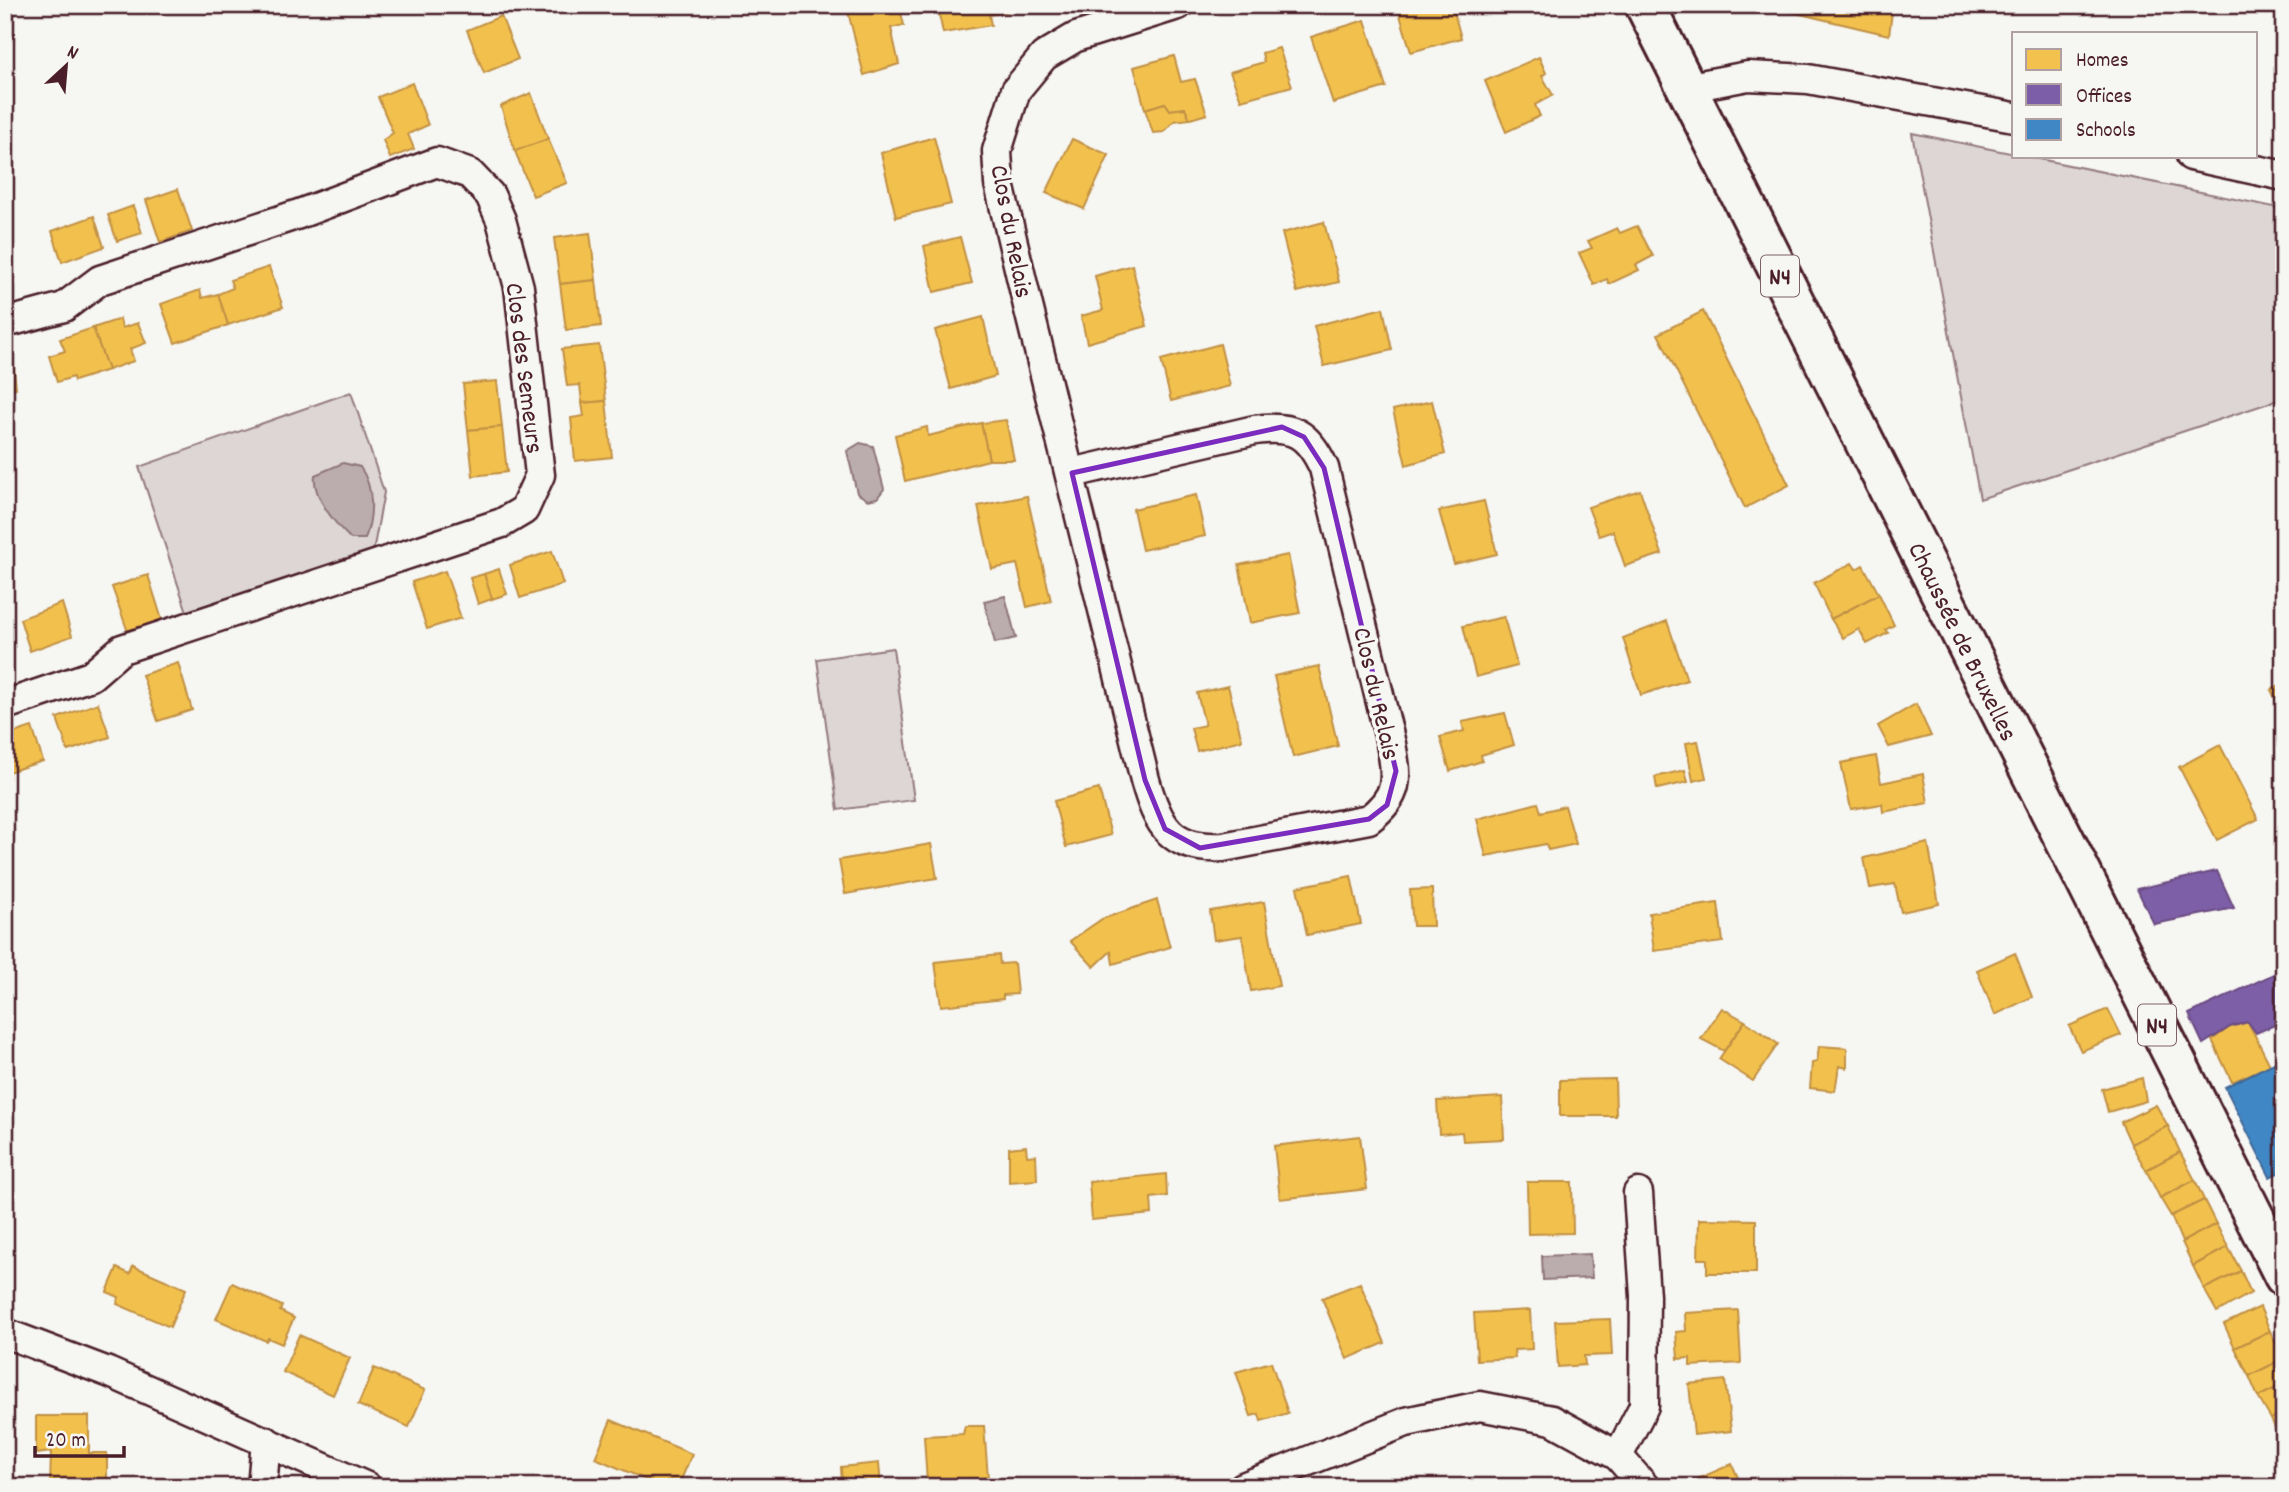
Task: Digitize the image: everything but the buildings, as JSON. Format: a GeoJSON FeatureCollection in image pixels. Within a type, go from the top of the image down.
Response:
{"type":"FeatureCollection","features":[{"type":"Feature","properties":{"kind":"main road","name":"Chaussée de Bruxelles"},"geometry":{"type":"LineString","coordinates":[[1645,5],[2284,1276]]}},
{"type":"Feature","properties":{"kind":"street","name":"Clos du Relais"},"geometry":{"type":"LineString","coordinates":[[1072,473],[1255,430],[1282,427],[1304,437],[1324,468],[1391,744],[1396,772],[1387,805],[1369,819],[1223,847],[1200,848],[1165,829],[1154,812],[999,184],[998,151],[1016,90],[1044,56],[1076,37],[1178,5]]}},
{"type":"Feature","properties":{"kind":"street"},"geometry":{"type":"LineString","coordinates":[[1685,88],[1748,76],[1808,79],[2012,117]]}},
{"type":"Feature","properties":{"kind":"street"},"geometry":{"type":"LineString","coordinates":[[2200,158],[2284,176]]}},
{"type":"Feature","properties":{"kind":"street","name":"Clos des Semeurs"},"geometry":{"type":"LineString","coordinates":[[5,323],[64,307],[100,280],[299,214],[438,162],[470,174],[490,195],[500,220],[519,288],[540,475],[524,510],[502,523],[122,649],[91,676],[5,705]]}},
{"type":"Feature","properties":{"kind":"street"},"geometry":{"type":"LineString","coordinates":[[1618,1456],[1644,1406],[1645,1296],[1638,1193]]}},
{"type":"Feature","properties":{"kind":"street"},"geometry":{"type":"LineString","coordinates":[[5,1333],[108,1372],[367,1487]]}},
{"type":"Feature","properties":{"kind":"street"},"geometry":{"type":"LineString","coordinates":[[1243,1487],[1406,1422],[1480,1406],[1552,1420],[1618,1456],[1645,1487]]}},
{"type":"Feature","properties":{"kind":"street"},"geometry":{"type":"LineString","coordinates":[[262,1487],[266,1441]]}},
{"type":"Feature","properties":{"kind":"highlighted area"},"geometry":{"type":"Polygon","coordinates":[[[1282,427],[1304,437],[1324,468],[1391,744],[1396,771],[1387,805],[1369,819],[1200,848],[1165,829],[1145,780],[1072,473],[1282,427]]]}},
{"type":"Feature","properties":{"kind":"shaded area"},"geometry":{"type":"Polygon","coordinates":[[[1912,133],[2012,153],[2012,158],[2034,158],[2284,209],[2284,398],[1980,499],[1912,133]]]}},
{"type":"Feature","properties":{"kind":"shaded area"},"geometry":{"type":"Polygon","coordinates":[[[351,392],[384,492],[373,552],[188,615],[139,467],[351,392]]]}},
{"type":"Feature","properties":{"kind":"shaded area"},"geometry":{"type":"Polygon","coordinates":[[[860,443],[873,446],[884,489],[877,498],[868,500],[857,493],[847,451],[860,443]]]}},
{"type":"Feature","properties":{"kind":"shaded area"},"geometry":{"type":"Polygon","coordinates":[[[343,463],[360,467],[368,484],[371,512],[365,539],[351,539],[332,518],[317,492],[315,475],[343,463]]]}},
{"type":"Feature","properties":{"kind":"shaded area"},"geometry":{"type":"Polygon","coordinates":[[[1005,596],[1016,638],[995,643],[984,601],[1005,596]]]}},
{"type":"Feature","properties":{"kind":"shaded area"},"geometry":{"type":"Polygon","coordinates":[[[893,648],[914,800],[838,810],[817,659],[893,648]]]}},
{"type":"Feature","properties":{"kind":"shaded area"},"geometry":{"type":"Polygon","coordinates":[[[1590,1254],[1592,1278],[1543,1280],[1542,1256],[1590,1254]]]}}]}
